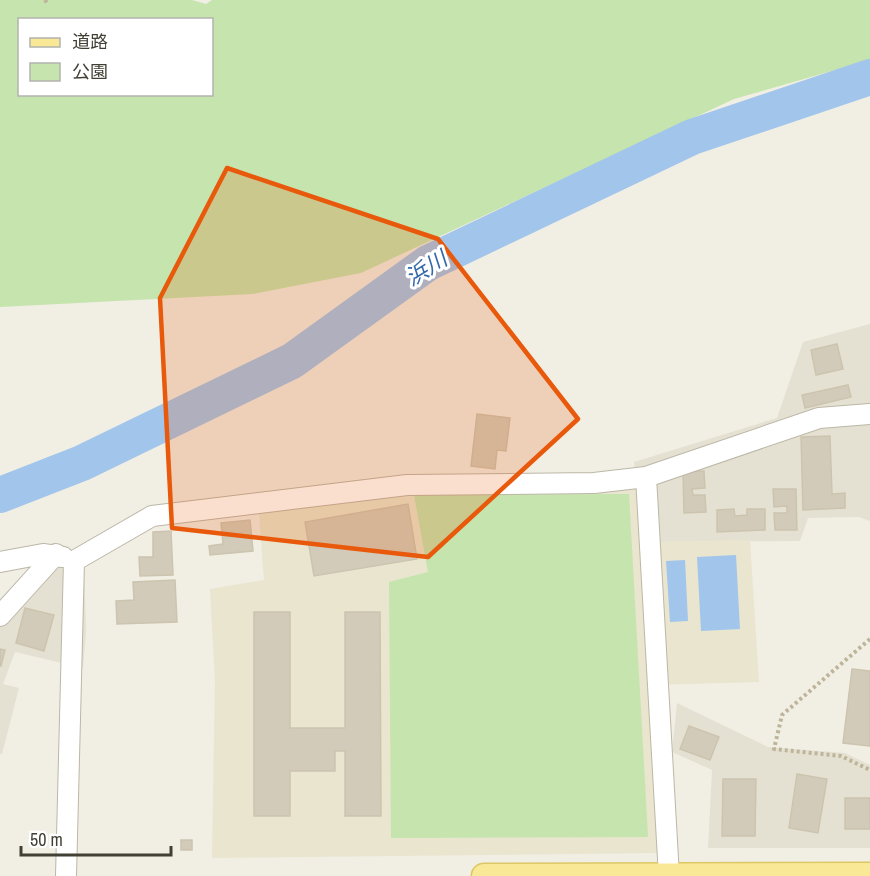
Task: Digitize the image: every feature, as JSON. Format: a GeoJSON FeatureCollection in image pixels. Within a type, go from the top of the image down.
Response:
{"type":"FeatureCollection","features":[{"type":"Feature","properties":{"kind":"main road"},"geometry":{"type":"LineString","coordinates":[[483,876],[870,874]]}},
{"type":"Feature","properties":{"kind":"street"},"geometry":{"type":"LineString","coordinates":[[0,616],[65,558],[152,516],[407,485],[594,483],[646,477],[819,418],[870,414]]}},
{"type":"Feature","properties":{"kind":"street"},"geometry":{"type":"LineString","coordinates":[[646,477],[669,876]]}},
{"type":"Feature","properties":{"kind":"street"},"geometry":{"type":"LineString","coordinates":[[0,562],[44,554],[65,558]]}},
{"type":"Feature","properties":{"kind":"street"},"geometry":{"type":"LineString","coordinates":[[65,558],[66,876]]}},
{"type":"Feature","properties":{"kind":"path"},"geometry":{"type":"LineString","coordinates":[[870,639],[782,715],[774,749],[842,756],[870,770]]}},
{"type":"Feature","properties":{"kind":"highlighted area"},"geometry":{"type":"Polygon","coordinates":[[[227,168],[438,239],[578,419],[428,557],[172,528],[160,298],[227,168]]]}},
{"type":"Feature","properties":{"kind":"shaded area"},"geometry":{"type":"Polygon","coordinates":[[[870,324],[870,521],[859,517],[808,518],[800,541],[642,542],[634,462],[777,418],[803,342],[870,324]]]}},
{"type":"Feature","properties":{"kind":"shaded area"},"geometry":{"type":"Polygon","coordinates":[[[637,489],[642,542],[750,540],[759,682],[651,685],[658,853],[212,858],[215,680],[210,589],[264,580],[259,513],[407,491],[637,489]]]}},
{"type":"Feature","properties":{"kind":"shaded area"},"geometry":{"type":"Polygon","coordinates":[[[50,547],[84,557],[86,632],[83,668],[15,652],[3,684],[19,688],[2,754],[0,754],[0,606],[50,547]]]}},
{"type":"Feature","properties":{"kind":"shaded area"},"geometry":{"type":"Polygon","coordinates":[[[677,703],[768,747],[845,753],[870,765],[870,848],[708,848],[712,770],[672,752],[677,703]]]}},
{"type":"Feature","properties":{"kind":"green space"},"geometry":{"type":"Polygon","coordinates":[[[0,0],[192,0],[206,4],[212,0],[870,0],[870,60],[734,99],[361,273],[253,294],[0,307],[0,0]]]}},
{"type":"Feature","properties":{"kind":"green space"},"geometry":{"type":"Polygon","coordinates":[[[629,494],[648,837],[391,838],[389,582],[428,572],[414,495],[629,494]]]}},
{"type":"Feature","properties":{"kind":"water"},"geometry":{"type":"Polygon","coordinates":[[[736,555],[740,629],[701,631],[697,557],[736,555]]]}},
{"type":"Feature","properties":{"kind":"water"},"geometry":{"type":"Polygon","coordinates":[[[685,560],[688,621],[670,622],[666,561],[685,560]]]}},
{"type":"Feature","properties":{"kind":"building"},"geometry":{"type":"Polygon","coordinates":[[[837,344],[843,369],[816,375],[811,350],[837,344]]]}},
{"type":"Feature","properties":{"kind":"building"},"geometry":{"type":"Polygon","coordinates":[[[848,385],[851,397],[805,408],[802,395],[848,385]]]}},
{"type":"Feature","properties":{"kind":"building"},"geometry":{"type":"Polygon","coordinates":[[[477,414],[510,418],[506,451],[497,450],[495,469],[471,466],[477,414]]]}},
{"type":"Feature","properties":{"kind":"building"},"geometry":{"type":"Polygon","coordinates":[[[830,436],[832,494],[845,493],[845,508],[803,510],[801,437],[830,436]]]}},
{"type":"Feature","properties":{"kind":"building"},"geometry":{"type":"Polygon","coordinates":[[[704,471],[705,488],[692,489],[693,495],[705,495],[706,512],[684,513],[683,472],[704,471]]]}},
{"type":"Feature","properties":{"kind":"building"},"geometry":{"type":"Polygon","coordinates":[[[773,489],[796,489],[797,530],[775,530],[774,513],[787,513],[787,506],[774,507],[773,489]]]}},
{"type":"Feature","properties":{"kind":"building"},"geometry":{"type":"Polygon","coordinates":[[[408,504],[417,559],[314,576],[305,522],[408,504]]]}},
{"type":"Feature","properties":{"kind":"building"},"geometry":{"type":"Polygon","coordinates":[[[734,509],[735,516],[747,515],[747,509],[765,509],[765,530],[717,532],[717,510],[734,509]]]}},
{"type":"Feature","properties":{"kind":"building"},"geometry":{"type":"Polygon","coordinates":[[[250,520],[253,551],[210,555],[209,546],[223,544],[221,523],[250,520]]]}},
{"type":"Feature","properties":{"kind":"building"},"geometry":{"type":"Polygon","coordinates":[[[171,531],[173,575],[140,576],[139,557],[153,557],[153,532],[171,531]]]}},
{"type":"Feature","properties":{"kind":"building"},"geometry":{"type":"Polygon","coordinates":[[[175,580],[177,622],[117,624],[116,601],[134,600],[133,582],[175,580]]]}},
{"type":"Feature","properties":{"kind":"building"},"geometry":{"type":"Polygon","coordinates":[[[25,608],[54,615],[44,651],[16,643],[25,608]]]}},
{"type":"Feature","properties":{"kind":"building"},"geometry":{"type":"Polygon","coordinates":[[[254,612],[290,612],[290,728],[345,728],[345,612],[380,612],[381,816],[345,816],[345,751],[335,751],[335,771],[290,771],[290,816],[254,816],[254,612]]]}},
{"type":"Feature","properties":{"kind":"building"},"geometry":{"type":"Polygon","coordinates":[[[0,649],[5,650],[1,666],[0,665],[0,649]]]}},
{"type":"Feature","properties":{"kind":"building"},"geometry":{"type":"Polygon","coordinates":[[[852,669],[870,671],[870,746],[843,743],[852,669]]]}},
{"type":"Feature","properties":{"kind":"building"},"geometry":{"type":"Polygon","coordinates":[[[689,726],[719,737],[710,760],[680,749],[689,726]]]}},
{"type":"Feature","properties":{"kind":"building"},"geometry":{"type":"Polygon","coordinates":[[[797,774],[827,779],[818,833],[789,828],[797,774]]]}},
{"type":"Feature","properties":{"kind":"building"},"geometry":{"type":"Polygon","coordinates":[[[723,779],[756,779],[755,836],[722,836],[723,779]]]}},
{"type":"Feature","properties":{"kind":"building"},"geometry":{"type":"Polygon","coordinates":[[[845,798],[870,798],[870,829],[845,829],[845,798]]]}},
{"type":"Feature","properties":{"kind":"building"},"geometry":{"type":"Polygon","coordinates":[[[181,840],[192,840],[192,850],[181,850],[181,840]]]}},
{"type":"Feature","properties":{"kind":"waterway","name":"浜川"},"geometry":{"type":"LineString","coordinates":[[0,495],[82,463],[292,361],[428,263],[692,137],[870,77]]}}]}
